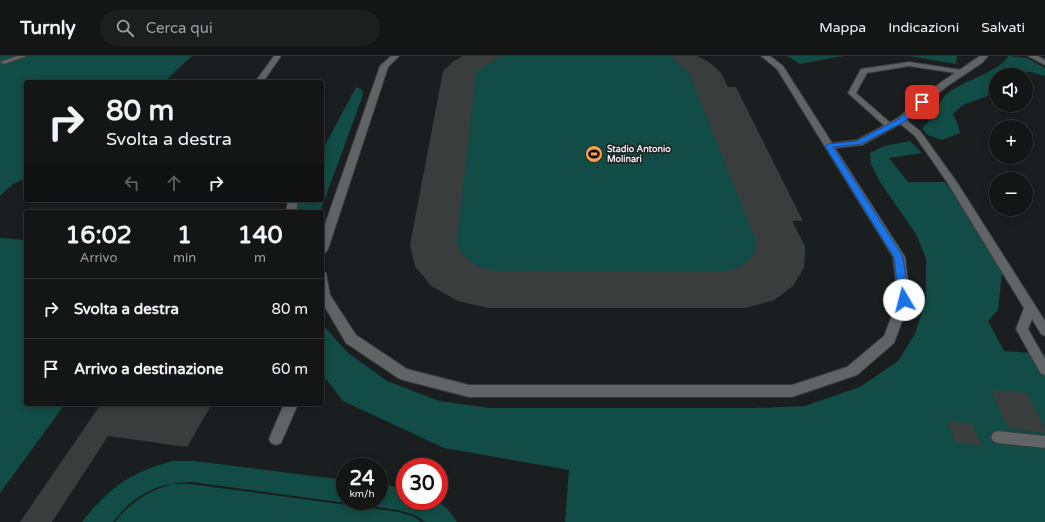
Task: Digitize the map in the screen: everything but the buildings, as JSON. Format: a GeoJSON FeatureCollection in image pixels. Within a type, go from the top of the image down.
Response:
{"type":"FeatureCollection","features":[{"type":"Feature","properties":{"kind":"street"},"geometry":{"type":"LineString","coordinates":[[324,242],[384,66],[395,56]]}},
{"type":"Feature","properties":{"kind":"street"},"geometry":{"type":"LineString","coordinates":[[324,295],[351,339],[403,374],[470,391],[792,391],[852,371],[889,339],[904,300],[898,257],[780,68],[765,56]]}},
{"type":"Feature","properties":{"kind":"street"},"geometry":{"type":"LineString","coordinates":[[828,146],[859,143],[901,120],[943,84],[979,61],[984,56]]}},
{"type":"Feature","properties":{"kind":"street"},"geometry":{"type":"LineString","coordinates":[[1032,56],[1045,63]]}},
{"type":"Feature","properties":{"kind":"lane"},"geometry":{"type":"LineString","coordinates":[[4,62],[24,56]]}},
{"type":"Feature","properties":{"kind":"lane"},"geometry":{"type":"LineString","coordinates":[[260,80],[278,56]]}},
{"type":"Feature","properties":{"kind":"lane"},"geometry":{"type":"LineString","coordinates":[[890,126],[852,93],[864,71],[909,64],[962,72]]}},
{"type":"Feature","properties":{"kind":"lane"},"geometry":{"type":"LineString","coordinates":[[901,120],[918,134],[951,181],[1045,331]]}},
{"type":"Feature","properties":{"kind":"lane"},"geometry":{"type":"LineString","coordinates":[[1030,308],[1022,329],[1045,370]]}},
{"type":"Feature","properties":{"kind":"lane"},"geometry":{"type":"LineString","coordinates":[[276,440],[290,406]]}},
{"type":"Feature","properties":{"kind":"lane"},"geometry":{"type":"LineString","coordinates":[[998,436],[1045,442]]}},
{"type":"Feature","properties":{"kind":"green space"},"geometry":{"type":"Polygon","coordinates":[[[0,56],[192,56],[166,80],[24,80],[24,179],[13,184],[0,196],[0,56]]]}},
{"type":"Feature","properties":{"kind":"green space","name":"Stadio Antonio Molinari"},"geometry":{"type":"Polygon","coordinates":[[[463,56],[697,56],[710,63],[721,73],[805,247],[804,267],[793,286],[774,300],[745,308],[489,308],[458,301],[443,71],[463,56]]]}},
{"type":"Feature","properties":{"kind":"green space"},"geometry":{"type":"Polygon","coordinates":[[[787,56],[843,56],[800,64],[787,56]]]}},
{"type":"Feature","properties":{"kind":"green space"},"geometry":{"type":"Polygon","coordinates":[[[909,56],[957,56],[956,64],[909,56]]]}},
{"type":"Feature","properties":{"kind":"green space"},"geometry":{"type":"Polygon","coordinates":[[[1009,56],[1027,58],[1045,68],[1045,76],[1033,73],[1033,68],[994,68],[1009,56]]]}},
{"type":"Feature","properties":{"kind":"green space"},"geometry":{"type":"Polygon","coordinates":[[[988,72],[989,94],[985,97],[963,105],[953,114],[960,133],[942,140],[927,135],[922,128],[933,116],[945,95],[955,88],[988,72]]]}},
{"type":"Feature","properties":{"kind":"green space"},"geometry":{"type":"Polygon","coordinates":[[[356,87],[362,90],[363,95],[324,201],[324,147],[356,87]]]}},
{"type":"Feature","properties":{"kind":"green space"},"geometry":{"type":"Polygon","coordinates":[[[910,141],[922,153],[889,158],[908,182],[945,182],[1003,264],[998,310],[988,321],[1004,351],[1045,354],[1045,522],[565,522],[569,470],[444,448],[343,401],[324,377],[324,326],[347,352],[387,381],[439,401],[490,408],[754,408],[805,406],[860,387],[898,361],[915,334],[926,300],[926,258],[916,234],[880,182],[871,164],[870,153],[884,146],[910,141]]]}},
{"type":"Feature","properties":{"kind":"green space"},"geometry":{"type":"Polygon","coordinates":[[[299,202],[324,202],[321,210],[297,210],[299,202]]]}},
{"type":"Feature","properties":{"kind":"green space"},"geometry":{"type":"Polygon","coordinates":[[[0,238],[24,240],[24,406],[64,406],[0,493],[0,238]]]}},
{"type":"Feature","properties":{"kind":"green space"},"geometry":{"type":"Polygon","coordinates":[[[172,461],[195,461],[336,479],[336,501],[192,482],[179,483],[157,488],[138,497],[121,512],[113,522],[82,522],[101,500],[121,483],[157,466],[172,461]]]}},
{"type":"Feature","properties":{"kind":"green space"},"geometry":{"type":"Polygon","coordinates":[[[172,484],[190,484],[336,504],[336,510],[384,510],[399,512],[415,517],[421,522],[115,522],[140,498],[172,484]]]}},
{"type":"Feature","properties":{"kind":"green space"},"geometry":{"type":"Polygon","coordinates":[[[388,485],[396,487],[396,510],[388,509],[388,485]]]}},
{"type":"Feature","properties":{"kind":"green space"},"geometry":{"type":"Polygon","coordinates":[[[448,509],[457,522],[425,522],[417,516],[399,510],[448,509]]]}},
{"type":"Feature","properties":{"kind":"place","name":"Stadio Antonio Molinari"},"geometry":{"type":"Point","coordinates":[594,154]}},
{"type":"Feature","properties":{"kind":"route"},"geometry":{"type":"LineString","coordinates":[[904,300],[898,257],[828,146],[859,143],[901,120],[922,102]]}}]}
